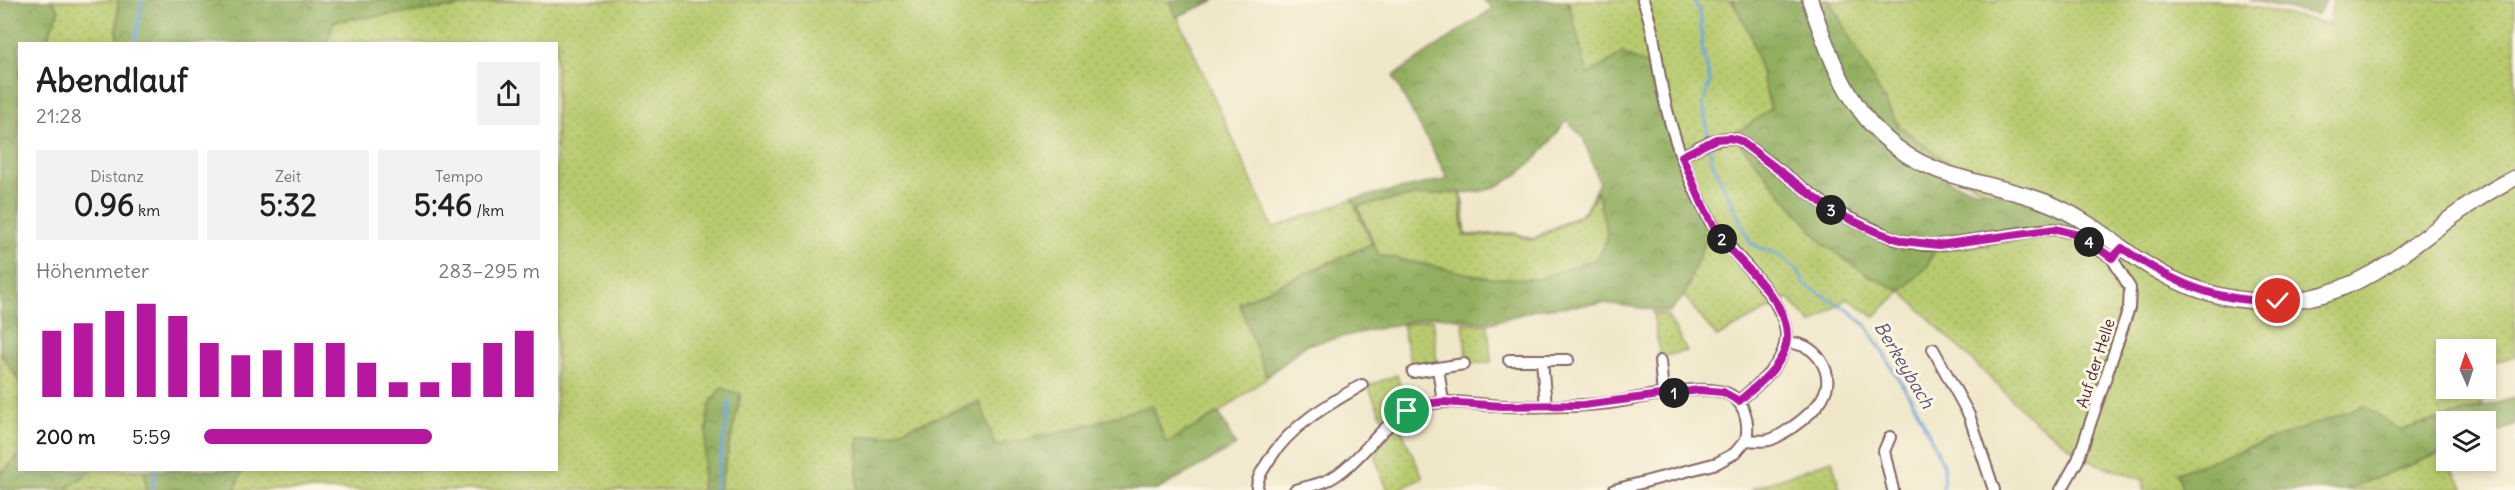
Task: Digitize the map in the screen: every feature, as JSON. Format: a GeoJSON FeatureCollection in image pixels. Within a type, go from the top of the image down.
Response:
{"type":"FeatureCollection","features":[{"type":"Feature","properties":{"kind":"street"},"geometry":{"type":"LineString","coordinates":[[1643,0],[1653,29],[1663,93],[1682,156],[1703,207],[1717,231],[1776,301],[1783,317],[1786,342],[1782,355],[1775,367],[1739,401]]}},
{"type":"Feature","properties":{"kind":"street"},"geometry":{"type":"LineString","coordinates":[[1810,0],[1839,75],[1870,122],[1894,146],[1939,171],[2018,193],[2058,207],[2081,219],[2117,253]]}},
{"type":"Feature","properties":{"kind":"street"},"geometry":{"type":"LineString","coordinates":[[1682,156],[1716,139],[1739,140],[1829,209],[1877,232],[1903,241],[1939,245],[2056,229],[2079,235],[2175,281],[2214,295],[2258,302],[2309,297],[2338,290],[2378,271],[2476,200],[2515,178]]}},
{"type":"Feature","properties":{"kind":"street","name":"Auf der Helle"},"geometry":{"type":"LineString","coordinates":[[2061,490],[2078,460],[2129,308],[2130,288],[2117,253]]}},
{"type":"Feature","properties":{"kind":"street"},"geometry":{"type":"LineString","coordinates":[[1746,440],[1766,441],[1779,436],[1808,416],[1818,407],[1824,397],[1827,374],[1819,358],[1804,346],[1786,342]]}},
{"type":"Feature","properties":{"kind":"street"},"geometry":{"type":"LineString","coordinates":[[1933,350],[1969,415],[1994,490]]}},
{"type":"Feature","properties":{"kind":"street"},"geometry":{"type":"LineString","coordinates":[[1509,360],[1568,360]]}},
{"type":"Feature","properties":{"kind":"street"},"geometry":{"type":"LineString","coordinates":[[1542,361],[1546,406]]}},
{"type":"Feature","properties":{"kind":"street"},"geometry":{"type":"LineString","coordinates":[[1660,361],[1663,394]]}},
{"type":"Feature","properties":{"kind":"street"},"geometry":{"type":"LineString","coordinates":[[1413,372],[1464,364]]}},
{"type":"Feature","properties":{"kind":"street"},"geometry":{"type":"LineString","coordinates":[[1438,368],[1443,402]]}},
{"type":"Feature","properties":{"kind":"street"},"geometry":{"type":"LineString","coordinates":[[1257,490],[1261,473],[1286,437],[1322,408],[1362,385]]}},
{"type":"Feature","properties":{"kind":"street"},"geometry":{"type":"LineString","coordinates":[[1295,490],[1338,475],[1388,425],[1407,411],[1432,403],[1546,406],[1611,403],[1663,394],[1716,390],[1739,401],[1746,418],[1746,440],[1736,453],[1717,463],[1614,490]]}},
{"type":"Feature","properties":{"kind":"street"},"geometry":{"type":"LineString","coordinates":[[1890,437],[1884,451],[1893,490]]}},
{"type":"Feature","properties":{"kind":"green space"},"geometry":{"type":"Polygon","coordinates":[[[0,0],[52,0],[59,10],[45,42],[18,42],[18,379],[0,352],[0,0]]]}},
{"type":"Feature","properties":{"kind":"green space"},"geometry":{"type":"Polygon","coordinates":[[[52,0],[118,0],[117,42],[46,42],[59,10],[52,0]]]}},
{"type":"Feature","properties":{"kind":"green space"},"geometry":{"type":"Polygon","coordinates":[[[118,0],[517,0],[334,21],[327,42],[117,42],[118,0]]]}},
{"type":"Feature","properties":{"kind":"green space"},"geometry":{"type":"Polygon","coordinates":[[[517,0],[1170,0],[1273,228],[1352,199],[1373,243],[1239,303],[1267,377],[1219,413],[1166,444],[1152,405],[1067,431],[995,446],[979,402],[888,435],[858,437],[857,490],[235,490],[242,471],[558,471],[558,42],[327,42],[334,21],[517,0]]]}},
{"type":"Feature","properties":{"kind":"green space"},"geometry":{"type":"Polygon","coordinates":[[[1170,0],[1216,0],[1176,17],[1170,0]]]}},
{"type":"Feature","properties":{"kind":"green space"},"geometry":{"type":"Polygon","coordinates":[[[1483,0],[1568,0],[1588,75],[1622,53],[1655,68],[1706,238],[1684,296],[1669,312],[1604,303],[1538,309],[1491,323],[1434,316],[1306,345],[1267,377],[1239,303],[1372,244],[1352,199],[1448,179],[1393,76],[1493,8],[1483,0]],[[1566,120],[1551,141],[1524,170],[1502,184],[1487,190],[1462,193],[1466,235],[1514,233],[1533,239],[1585,212],[1599,182],[1583,137],[1566,120]],[[1460,192],[1407,197],[1357,206],[1379,255],[1489,278],[1538,279],[1598,258],[1608,237],[1597,192],[1585,213],[1532,240],[1514,234],[1464,236],[1460,192]]]}},
{"type":"Feature","properties":{"kind":"green space"},"geometry":{"type":"Polygon","coordinates":[[[1568,0],[1732,0],[1751,36],[1771,109],[1734,135],[1927,267],[1934,251],[2012,242],[2042,234],[2073,240],[1951,172],[1952,166],[1898,125],[1829,0],[2220,0],[2330,24],[2333,0],[2515,0],[2515,125],[2513,126],[2515,129],[2515,356],[2496,362],[2496,339],[2436,339],[2436,399],[2481,399],[2483,406],[2466,411],[2436,411],[2436,420],[2400,430],[2177,473],[2183,490],[2143,490],[2143,480],[2087,460],[2033,420],[1901,291],[1874,317],[1848,298],[1812,324],[1788,298],[1717,337],[1684,296],[1706,238],[1655,68],[1588,76],[1568,0]]]}},
{"type":"Feature","properties":{"kind":"green space"},"geometry":{"type":"Polygon","coordinates":[[[1732,0],[1829,0],[1898,125],[1952,166],[1948,181],[1975,190],[2015,197],[2069,216],[2074,240],[2042,234],[2012,242],[1934,250],[1927,267],[1901,291],[1869,276],[1823,244],[1733,135],[1771,109],[1751,36],[1732,0]]]}},
{"type":"Feature","properties":{"kind":"green space"},"geometry":{"type":"Polygon","coordinates":[[[2250,0],[2326,0],[2317,15],[2250,0]]]}},
{"type":"Feature","properties":{"kind":"green space"},"geometry":{"type":"Polygon","coordinates":[[[1597,191],[1608,237],[1599,258],[1538,279],[1489,278],[1379,255],[1357,206],[1407,197],[1460,192],[1464,236],[1514,234],[1532,240],[1585,213],[1597,191]]]}},
{"type":"Feature","properties":{"kind":"green space"},"geometry":{"type":"Polygon","coordinates":[[[1653,312],[1667,315],[1687,351],[1660,357],[1653,312]]]}},
{"type":"Feature","properties":{"kind":"green space"},"geometry":{"type":"Polygon","coordinates":[[[1433,319],[1437,364],[1412,367],[1402,325],[1433,319]]]}},
{"type":"Feature","properties":{"kind":"green space"},"geometry":{"type":"Polygon","coordinates":[[[1463,322],[1488,325],[1491,362],[1467,364],[1463,322]]]}},
{"type":"Feature","properties":{"kind":"green space"},"geometry":{"type":"Polygon","coordinates":[[[0,352],[18,378],[18,456],[0,475],[0,352]]]}},
{"type":"Feature","properties":{"kind":"green space"},"geometry":{"type":"Polygon","coordinates":[[[1397,375],[1405,407],[1384,422],[1368,386],[1397,375]]]}},
{"type":"Feature","properties":{"kind":"green space"},"geometry":{"type":"Polygon","coordinates":[[[721,388],[741,394],[719,490],[701,490],[709,405],[721,388]]]}},
{"type":"Feature","properties":{"kind":"green space"},"geometry":{"type":"Polygon","coordinates":[[[2515,398],[2515,425],[2496,433],[2496,411],[2469,411],[2515,398]]]}},
{"type":"Feature","properties":{"kind":"green space"},"geometry":{"type":"Polygon","coordinates":[[[980,402],[995,445],[1067,431],[1152,405],[1166,443],[1219,413],[1236,446],[1157,490],[857,490],[858,437],[888,435],[980,402]]]}},
{"type":"Feature","properties":{"kind":"green space"},"geometry":{"type":"Polygon","coordinates":[[[2365,406],[2401,430],[2436,420],[2436,455],[2344,490],[2183,490],[2177,473],[2365,406]]]}},
{"type":"Feature","properties":{"kind":"green space"},"geometry":{"type":"Polygon","coordinates":[[[1398,422],[1423,478],[1398,490],[1388,490],[1379,469],[1376,454],[1382,440],[1398,422]]]}},
{"type":"Feature","properties":{"kind":"green space"},"geometry":{"type":"Polygon","coordinates":[[[2436,455],[2436,471],[2453,471],[2465,490],[2344,490],[2436,455]]]}},
{"type":"Feature","properties":{"kind":"green space"},"geometry":{"type":"Polygon","coordinates":[[[18,456],[18,471],[92,471],[65,490],[0,490],[0,475],[18,456]]]}},
{"type":"Feature","properties":{"kind":"green space"},"geometry":{"type":"Polygon","coordinates":[[[1832,460],[1840,490],[1752,490],[1752,489],[1832,460]]]}},
{"type":"Feature","properties":{"kind":"green space"},"geometry":{"type":"Polygon","coordinates":[[[92,471],[145,471],[146,490],[65,490],[92,471]]]}},
{"type":"Feature","properties":{"kind":"green space"},"geometry":{"type":"Polygon","coordinates":[[[145,471],[242,471],[235,490],[146,490],[145,471]]]}},
{"type":"Feature","properties":{"kind":"waterway"},"geometry":{"type":"LineString","coordinates":[[135,42],[142,0]]}},
{"type":"Feature","properties":{"kind":"waterway","name":"Berkeybach"},"geometry":{"type":"LineString","coordinates":[[1694,0],[1701,17],[1702,46],[1710,82],[1703,103],[1712,161],[1751,244],[1779,255],[1799,272],[1804,284],[1850,311],[1868,328],[1917,409],[1944,466],[1943,490]]}},
{"type":"Feature","properties":{"kind":"waterway"},"geometry":{"type":"LineString","coordinates":[[715,490],[730,400]]}},
{"type":"Feature","properties":{"kind":"waterway"},"geometry":{"type":"LineString","coordinates":[[152,490],[156,471]]}},
{"type":"Feature","properties":{"kind":"route"},"geometry":{"type":"LineString","coordinates":[[1407,411],[1443,402],[1502,406],[1611,403],[1699,390],[1723,392],[1739,401],[1778,362],[1784,350],[1786,335],[1783,317],[1776,301],[1717,231],[1703,207],[1682,156],[1716,139],[1734,138],[1744,143],[1834,212],[1877,232],[1912,243],[1932,246],[2041,230],[2063,230],[2079,235],[2112,258],[2122,248],[2153,269],[2200,291],[2225,298],[2258,302],[2278,301]]}}]}
